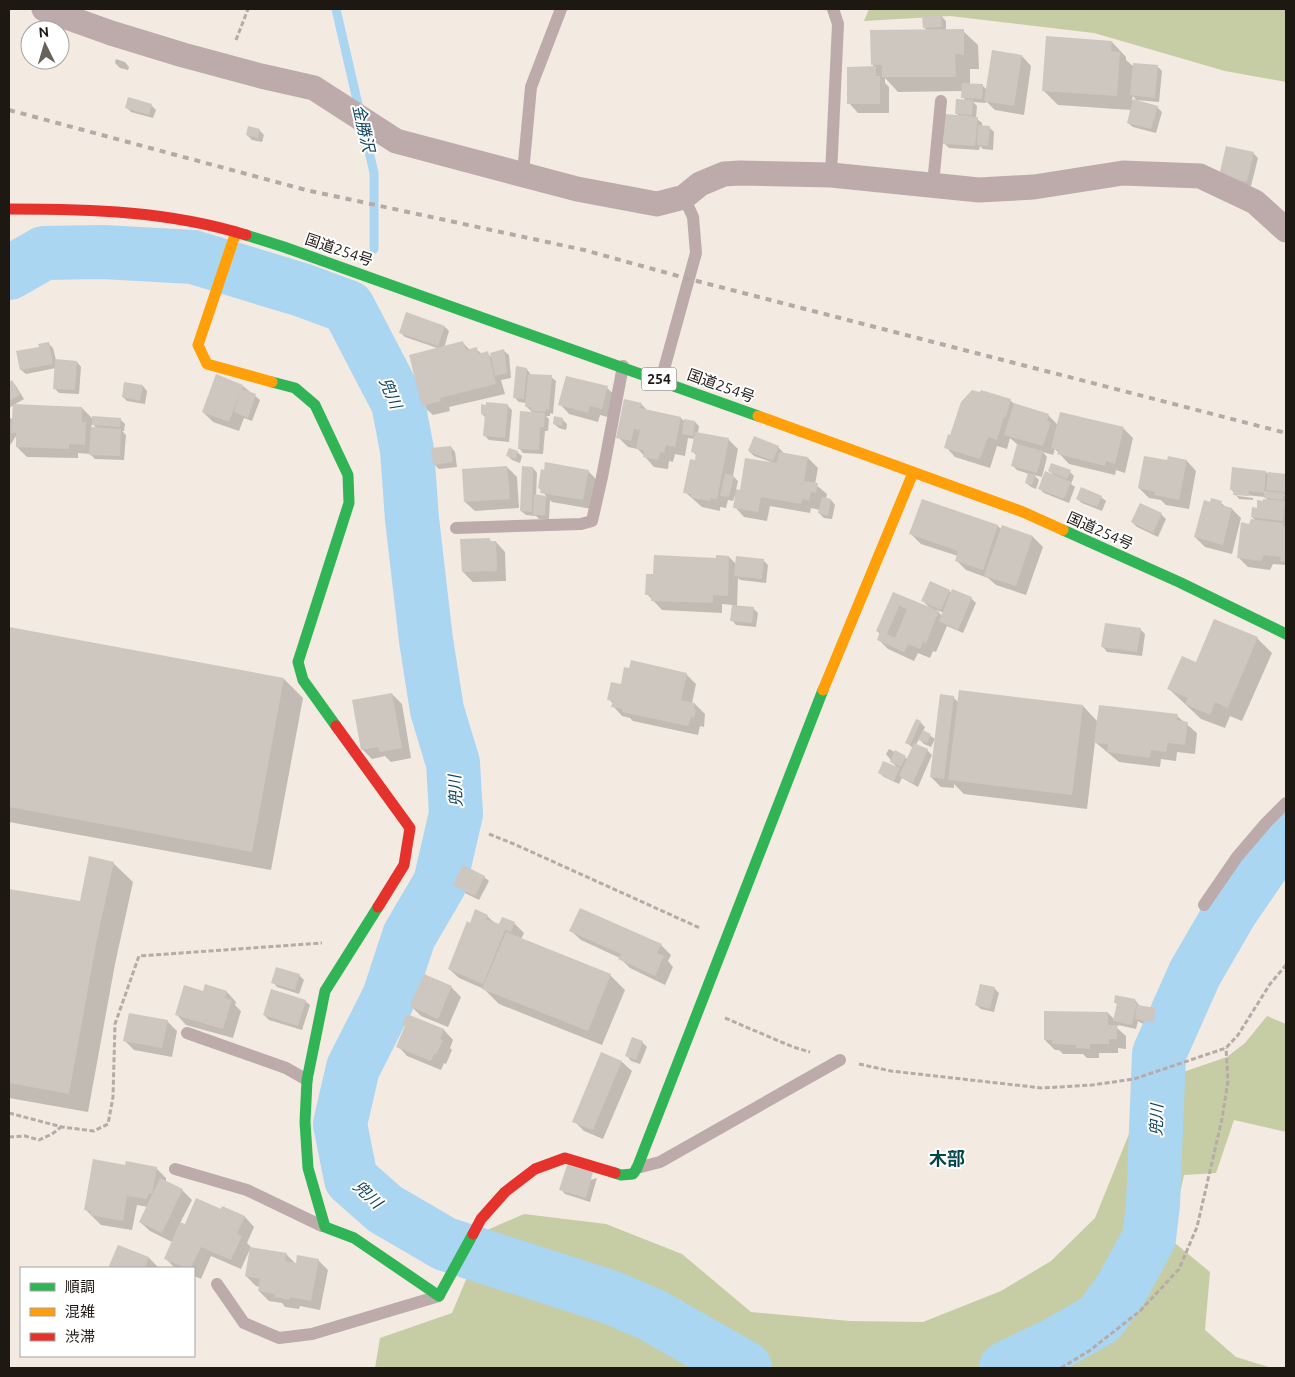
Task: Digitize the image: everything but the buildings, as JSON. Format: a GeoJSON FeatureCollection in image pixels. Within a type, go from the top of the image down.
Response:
{"type":"FeatureCollection","features":[{"type":"Feature","properties":{"kind":"main road","name":"国道254号"},"geometry":{"type":"LineString","coordinates":[[9,209],[72,209],[166,216],[236,232],[284,247],[623,366],[1022,512],[1179,582],[1286,634]]}},
{"type":"Feature","properties":{"kind":"main road"},"geometry":{"type":"LineString","coordinates":[[236,232],[198,345],[207,364],[295,388],[314,405],[348,475],[349,503],[298,662],[303,680],[410,828],[404,865],[325,991],[307,1080],[305,1122],[308,1168],[325,1227],[354,1238],[439,1296],[481,1219],[505,1192],[535,1169],[566,1158],[622,1175],[633,1174],[638,1168],[806,732],[913,473]]}},
{"type":"Feature","properties":{"kind":"street"},"geometry":{"type":"LineString","coordinates":[[44,9],[120,36],[314,88],[396,141],[523,173],[577,189],[657,204],[684,197],[700,184],[724,174],[740,173],[831,175],[979,190],[1034,187],[1123,173],[1200,176],[1255,202],[1286,230]]}},
{"type":"Feature","properties":{"kind":"lane"},"geometry":{"type":"LineString","coordinates":[[523,173],[531,87],[561,9]]}},
{"type":"Feature","properties":{"kind":"lane"},"geometry":{"type":"LineString","coordinates":[[831,175],[838,24],[833,9]]}},
{"type":"Feature","properties":{"kind":"lane"},"geometry":{"type":"LineString","coordinates":[[933,184],[941,100]]}},
{"type":"Feature","properties":{"kind":"lane"},"geometry":{"type":"LineString","coordinates":[[661,380],[696,253],[693,217],[684,197]]}},
{"type":"Feature","properties":{"kind":"lane"},"geometry":{"type":"LineString","coordinates":[[456,528],[581,524],[592,521],[623,366]]}},
{"type":"Feature","properties":{"kind":"lane"},"geometry":{"type":"LineString","coordinates":[[1204,905],[1236,857],[1286,803]]}},
{"type":"Feature","properties":{"kind":"lane"},"geometry":{"type":"LineString","coordinates":[[187,1032],[286,1068],[307,1080]]}},
{"type":"Feature","properties":{"kind":"lane"},"geometry":{"type":"LineString","coordinates":[[638,1168],[660,1162],[840,1060]]}},
{"type":"Feature","properties":{"kind":"lane"},"geometry":{"type":"LineString","coordinates":[[174,1169],[247,1190],[325,1227]]}},
{"type":"Feature","properties":{"kind":"lane"},"geometry":{"type":"LineString","coordinates":[[217,1284],[244,1323],[279,1338],[312,1334],[439,1296]]}},
{"type":"Feature","properties":{"kind":"path"},"geometry":{"type":"LineString","coordinates":[[227,66],[248,9]]}},
{"type":"Feature","properties":{"kind":"path"},"geometry":{"type":"LineString","coordinates":[[489,834],[726,940]]}},
{"type":"Feature","properties":{"kind":"path"},"geometry":{"type":"LineString","coordinates":[[9,1113],[62,1127],[94,1131],[108,1124],[113,1097],[115,1024],[139,956],[359,939]]}},
{"type":"Feature","properties":{"kind":"path"},"geometry":{"type":"LineString","coordinates":[[700,1006],[739,1026],[793,1047],[891,1072],[1042,1088],[1092,1085],[1134,1079],[1226,1048],[1238,1035],[1270,984],[1286,965]]}},
{"type":"Feature","properties":{"kind":"path"},"geometry":{"type":"LineString","coordinates":[[1061,1368],[1089,1351],[1140,1311],[1179,1269],[1197,1227],[1222,1119],[1228,1081],[1226,1048]]}},
{"type":"Feature","properties":{"kind":"path"},"geometry":{"type":"LineString","coordinates":[[9,1137],[25,1136],[39,1140],[62,1127]]}},
{"type":"Feature","properties":{"kind":"green space"},"geometry":{"type":"Polygon","coordinates":[[[869,9],[1286,9],[1286,82],[1225,71],[1094,33],[950,16],[864,21],[869,9]]]}},
{"type":"Feature","properties":{"kind":"green space"},"geometry":{"type":"Polygon","coordinates":[[[1267,1016],[1286,1024],[1286,1132],[1234,1120],[1216,1173],[1184,1175],[1170,1239],[1210,1272],[1205,1330],[1236,1357],[1272,1368],[375,1368],[380,1338],[452,1313],[487,1230],[524,1214],[606,1224],[682,1254],[751,1312],[850,1321],[923,1322],[1001,1291],[1051,1261],[1095,1218],[1131,1129],[1145,1085],[1227,1057],[1245,1043],[1267,1016]]]}},
{"type":"Feature","properties":{"kind":"waterway","name":"金勝沢"},"geometry":{"type":"LineString","coordinates":[[336,9],[360,113]]}},
{"type":"Feature","properties":{"kind":"waterway","name":"金勝沢"},"geometry":{"type":"LineString","coordinates":[[363,126],[374,173],[374,249]]}},
{"type":"Feature","properties":{"kind":"waterway","name":"兜川"},"geometry":{"type":"LineString","coordinates":[[9,273],[44,253],[103,252],[193,257],[302,290],[348,307],[398,403],[407,450],[412,519],[426,640],[437,710],[453,763],[456,814],[440,883],[409,936],[389,997],[353,1068],[340,1124],[351,1179],[385,1209],[445,1244],[610,1297],[652,1315],[745,1368]]}},
{"type":"Feature","properties":{"kind":"waterway","name":"金勝沢"},"geometry":{"type":"LineString","coordinates":[[372,308],[372,352]]}},
{"type":"Feature","properties":{"kind":"waterway","name":"兜川"},"geometry":{"type":"LineString","coordinates":[[1006,1368],[1054,1345],[1100,1319],[1122,1288],[1149,1238],[1153,1205],[1159,1054],[1195,973],[1231,911],[1274,848],[1286,840]]}},
{"type":"Feature","properties":{"kind":"railway"},"geometry":{"type":"LineString","coordinates":[[9,110],[306,190],[584,250],[689,279],[1286,433]]}},
{"type":"Feature","properties":{"kind":"traffic: fast"},"geometry":{"type":"LineString","coordinates":[[246,235],[758,416]]}},
{"type":"Feature","properties":{"kind":"traffic: fast"},"geometry":{"type":"LineString","coordinates":[[272,382],[295,388],[315,405],[348,475],[349,503],[298,662],[303,680],[336,726]]}},
{"type":"Feature","properties":{"kind":"traffic: fast"},"geometry":{"type":"LineString","coordinates":[[1063,530],[1179,582],[1286,634]]}},
{"type":"Feature","properties":{"kind":"traffic: fast"},"geometry":{"type":"LineString","coordinates":[[615,1173],[621,1175],[633,1174],[637,1168],[823,690]]}},
{"type":"Feature","properties":{"kind":"traffic: fast"},"geometry":{"type":"LineString","coordinates":[[378,907],[325,991],[307,1080],[305,1122],[308,1168],[325,1227],[354,1238],[439,1296],[473,1234]]}},
{"type":"Feature","properties":{"kind":"traffic: slow"},"geometry":{"type":"LineString","coordinates":[[236,232],[198,345],[207,364],[272,382]]}},
{"type":"Feature","properties":{"kind":"traffic: slow"},"geometry":{"type":"LineString","coordinates":[[758,416],[1023,512],[1063,530]]}},
{"type":"Feature","properties":{"kind":"traffic: slow"},"geometry":{"type":"LineString","coordinates":[[823,690],[913,473]]}},
{"type":"Feature","properties":{"kind":"traffic: jam"},"geometry":{"type":"LineString","coordinates":[[9,209],[99,211],[158,216],[217,227],[246,235]]}},
{"type":"Feature","properties":{"kind":"traffic: jam"},"geometry":{"type":"LineString","coordinates":[[336,726],[410,828],[404,865],[378,907]]}},
{"type":"Feature","properties":{"kind":"traffic: jam"},"geometry":{"type":"LineString","coordinates":[[473,1234],[481,1219],[505,1192],[535,1169],[565,1158],[615,1173]]}},
{"type":"Feature","properties":{"kind":"district","name":"木部"},"geometry":{"type":"Point","coordinates":[947,1159]}}]}
